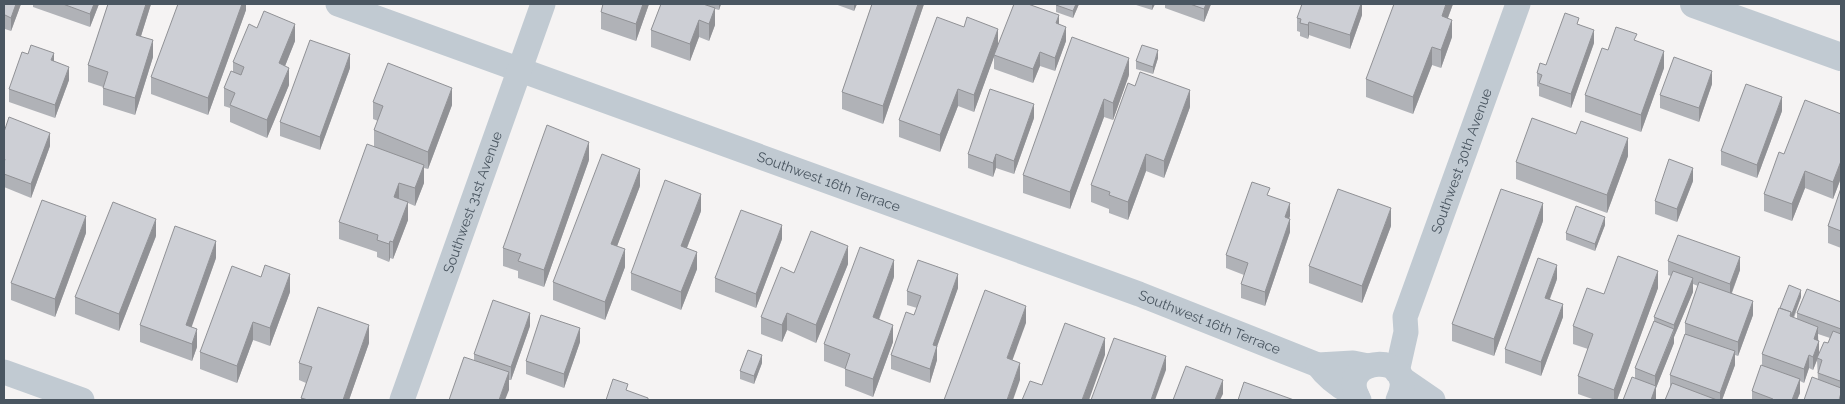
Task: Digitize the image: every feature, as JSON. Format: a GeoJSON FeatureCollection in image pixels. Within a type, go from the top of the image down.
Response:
{"type":"FeatureCollection","features":[{"type":"Feature","properties":{"kind":"street","name":"Southwest 16th Terrace"},"geometry":{"type":"LineString","coordinates":[[338,4],[1070,269],[1318,365],[1386,364],[1399,383]]}},
{"type":"Feature","properties":{"kind":"street","name":"Southwest 31st Avenue"},"geometry":{"type":"LineString","coordinates":[[402,400],[543,4]]}},
{"type":"Feature","properties":{"kind":"street","name":"Southwest 30th Avenue"},"geometry":{"type":"LineString","coordinates":[[1399,383],[1406,332],[1405,317],[1518,4]]}},
{"type":"Feature","properties":{"kind":"street"},"geometry":{"type":"LineString","coordinates":[[1694,4],[1841,57]]}},
{"type":"Feature","properties":{"kind":"street","name":"Southwest 30th Avenue"},"geometry":{"type":"LineString","coordinates":[[1358,398],[1355,382],[1362,370],[1370,365],[1395,326],[1405,317]]}},
{"type":"Feature","properties":{"kind":"street","name":"Southwest 16th Terrace"},"geometry":{"type":"LineString","coordinates":[[1318,365],[1324,374],[1358,398]]}},
{"type":"Feature","properties":{"kind":"street"},"geometry":{"type":"LineString","coordinates":[[4,372],[82,400]]}},
{"type":"Feature","properties":{"kind":"street"},"geometry":{"type":"LineString","coordinates":[[1399,383],[1433,400]]}},
{"type":"Feature","properties":{"kind":"building"},"geometry":{"type":"Polygon","coordinates":[[[4,4],[16,4],[11,18],[5,15],[4,18],[4,4]]]}},
{"type":"Feature","properties":{"kind":"building"},"geometry":{"type":"Polygon","coordinates":[[[63,4],[94,4],[90,14],[63,4]]]}},
{"type":"Feature","properties":{"kind":"building"},"geometry":{"type":"Polygon","coordinates":[[[108,4],[146,4],[136,35],[153,40],[135,98],[103,88],[108,72],[88,65],[108,4]]]}},
{"type":"Feature","properties":{"kind":"building"},"geometry":{"type":"Polygon","coordinates":[[[178,4],[242,4],[208,98],[151,77],[178,4]]]}},
{"type":"Feature","properties":{"kind":"building"},"geometry":{"type":"Polygon","coordinates":[[[603,4],[643,4],[636,24],[601,12],[603,4]]]}},
{"type":"Feature","properties":{"kind":"building"},"geometry":{"type":"Polygon","coordinates":[[[661,4],[703,4],[715,8],[709,24],[699,20],[690,44],[651,30],[661,4]]]}},
{"type":"Feature","properties":{"kind":"building"},"geometry":{"type":"Polygon","coordinates":[[[872,4],[918,4],[883,106],[842,92],[872,4]]]}},
{"type":"Feature","properties":{"kind":"building"},"geometry":{"type":"Polygon","coordinates":[[[1014,4],[1028,4],[1059,15],[1056,23],[1066,27],[1055,58],[1040,52],[1033,69],[994,55],[1014,4]]]}},
{"type":"Feature","properties":{"kind":"building"},"geometry":{"type":"Polygon","coordinates":[[[1057,4],[1076,4],[1073,11],[1057,4]]]}},
{"type":"Feature","properties":{"kind":"building"},"geometry":{"type":"Polygon","coordinates":[[[1190,4],[1206,4],[1204,9],[1190,4]]]}},
{"type":"Feature","properties":{"kind":"building"},"geometry":{"type":"Polygon","coordinates":[[[1302,4],[1361,4],[1350,35],[1309,22],[1308,25],[1300,23],[1301,19],[1297,18],[1302,4]]]}},
{"type":"Feature","properties":{"kind":"building"},"geometry":{"type":"Polygon","coordinates":[[[1394,4],[1446,4],[1442,16],[1452,20],[1441,50],[1432,47],[1413,97],[1366,79],[1394,4]]]}},
{"type":"Feature","properties":{"kind":"building"},"geometry":{"type":"Polygon","coordinates":[[[264,11],[295,24],[279,63],[289,68],[267,120],[230,105],[235,93],[224,88],[231,71],[241,75],[244,67],[233,62],[249,24],[257,28],[264,11]]]}},
{"type":"Feature","properties":{"kind":"building"},"geometry":{"type":"Polygon","coordinates":[[[1565,13],[1579,18],[1577,24],[1594,30],[1571,94],[1539,83],[1542,75],[1537,73],[1540,63],[1546,65],[1565,13]]]}},
{"type":"Feature","properties":{"kind":"building"},"geometry":{"type":"Polygon","coordinates":[[[937,17],[964,27],[967,17],[998,29],[974,95],[958,89],[940,135],[899,120],[937,17]]]}},
{"type":"Feature","properties":{"kind":"building"},"geometry":{"type":"Polygon","coordinates":[[[1616,27],[1637,34],[1634,40],[1664,51],[1641,115],[1585,95],[1602,48],[1608,50],[1616,27]]]}},
{"type":"Feature","properties":{"kind":"building"},"geometry":{"type":"Polygon","coordinates":[[[1072,37],[1129,58],[1113,103],[1104,99],[1070,192],[1023,175],[1072,37]]]}},
{"type":"Feature","properties":{"kind":"building"},"geometry":{"type":"Polygon","coordinates":[[[310,40],[350,54],[320,137],[280,122],[310,40]]]}},
{"type":"Feature","properties":{"kind":"building"},"geometry":{"type":"Polygon","coordinates":[[[31,45],[54,53],[51,60],[69,67],[55,105],[9,89],[22,52],[28,54],[31,45]]]}},
{"type":"Feature","properties":{"kind":"building"},"geometry":{"type":"Polygon","coordinates":[[[1142,45],[1158,50],[1153,67],[1136,61],[1142,45]]]}},
{"type":"Feature","properties":{"kind":"building"},"geometry":{"type":"Polygon","coordinates":[[[1674,57],[1712,71],[1699,108],[1660,95],[1674,57]]]}},
{"type":"Feature","properties":{"kind":"building"},"geometry":{"type":"Polygon","coordinates":[[[388,63],[452,88],[428,152],[374,130],[383,106],[373,102],[388,63]]]}},
{"type":"Feature","properties":{"kind":"building"},"geometry":{"type":"Polygon","coordinates":[[[1140,72],[1190,90],[1164,161],[1146,154],[1128,202],[1109,195],[1110,192],[1091,185],[1128,83],[1135,86],[1140,72]]]}},
{"type":"Feature","properties":{"kind":"building"},"geometry":{"type":"Polygon","coordinates":[[[1746,84],[1782,97],[1757,165],[1721,151],[1746,84]]]}},
{"type":"Feature","properties":{"kind":"building"},"geometry":{"type":"Polygon","coordinates":[[[990,89],[1034,104],[1014,161],[996,154],[993,163],[968,154],[990,89]]]}},
{"type":"Feature","properties":{"kind":"building"},"geometry":{"type":"Polygon","coordinates":[[[1805,100],[1841,114],[1841,161],[1833,182],[1805,171],[1792,204],[1764,194],[1779,152],[1784,154],[1805,100]]]}},
{"type":"Feature","properties":{"kind":"building"},"geometry":{"type":"Polygon","coordinates":[[[9,117],[50,133],[31,184],[4,174],[4,132],[9,117]]]}},
{"type":"Feature","properties":{"kind":"building"},"geometry":{"type":"Polygon","coordinates":[[[1532,118],[1576,134],[1581,121],[1628,138],[1607,195],[1516,162],[1532,118]]]}},
{"type":"Feature","properties":{"kind":"building"},"geometry":{"type":"Polygon","coordinates":[[[547,125],[589,142],[544,270],[518,261],[521,254],[503,248],[547,125]]]}},
{"type":"Feature","properties":{"kind":"building"},"geometry":{"type":"Polygon","coordinates":[[[367,144],[424,165],[415,188],[399,183],[394,197],[408,202],[393,242],[390,241],[389,244],[377,240],[378,235],[339,222],[367,144]]]}},
{"type":"Feature","properties":{"kind":"building"},"geometry":{"type":"Polygon","coordinates":[[[602,154],[640,169],[611,244],[625,249],[605,302],[553,282],[602,154]]]}},
{"type":"Feature","properties":{"kind":"building"},"geometry":{"type":"Polygon","coordinates":[[[1669,159],[1693,168],[1677,209],[1655,201],[1669,159]]]}},
{"type":"Feature","properties":{"kind":"building"},"geometry":{"type":"Polygon","coordinates":[[[665,180],[701,194],[681,246],[697,252],[681,292],[631,273],[665,180]]]}},
{"type":"Feature","properties":{"kind":"building"},"geometry":{"type":"Polygon","coordinates":[[[1252,182],[1270,188],[1267,195],[1290,203],[1285,217],[1290,219],[1265,292],[1241,284],[1248,263],[1226,255],[1252,182]]]}},
{"type":"Feature","properties":{"kind":"building"},"geometry":{"type":"Polygon","coordinates":[[[1841,188],[1841,231],[1828,226],[1841,188]]]}},
{"type":"Feature","properties":{"kind":"building"},"geometry":{"type":"Polygon","coordinates":[[[1338,189],[1391,208],[1362,286],[1309,266],[1338,189]]]}},
{"type":"Feature","properties":{"kind":"building"},"geometry":{"type":"Polygon","coordinates":[[[1501,189],[1543,203],[1494,339],[1452,324],[1501,189]]]}},
{"type":"Feature","properties":{"kind":"building"},"geometry":{"type":"Polygon","coordinates":[[[42,200],[86,216],[55,299],[11,283],[42,200]]]}},
{"type":"Feature","properties":{"kind":"building"},"geometry":{"type":"Polygon","coordinates":[[[113,202],[156,219],[119,314],[75,297],[113,202]]]}},
{"type":"Feature","properties":{"kind":"building"},"geometry":{"type":"Polygon","coordinates":[[[1576,206],[1605,217],[1595,244],[1566,233],[1576,206]]]}},
{"type":"Feature","properties":{"kind":"building"},"geometry":{"type":"Polygon","coordinates":[[[741,210],[782,225],[756,294],[715,278],[741,210]]]}},
{"type":"Feature","properties":{"kind":"building"},"geometry":{"type":"Polygon","coordinates":[[[175,226],[216,241],[186,325],[197,329],[192,344],[140,325],[175,226]]]}},
{"type":"Feature","properties":{"kind":"building"},"geometry":{"type":"Polygon","coordinates":[[[811,231],[848,246],[816,325],[787,313],[782,325],[761,317],[781,267],[794,273],[811,231]]]}},
{"type":"Feature","properties":{"kind":"building"},"geometry":{"type":"Polygon","coordinates":[[[1678,235],[1740,257],[1730,284],[1668,261],[1678,235]]]}},
{"type":"Feature","properties":{"kind":"building"},"geometry":{"type":"Polygon","coordinates":[[[860,247],[894,260],[873,317],[893,325],[873,379],[845,369],[850,354],[824,344],[860,247]]]}},
{"type":"Feature","properties":{"kind":"building"},"geometry":{"type":"Polygon","coordinates":[[[1618,256],[1658,271],[1614,390],[1578,376],[1593,334],[1573,326],[1587,288],[1604,294],[1618,256]]]}},
{"type":"Feature","properties":{"kind":"building"},"geometry":{"type":"Polygon","coordinates":[[[1538,258],[1557,265],[1545,298],[1563,304],[1541,362],[1505,349],[1538,258]]]}},
{"type":"Feature","properties":{"kind":"building"},"geometry":{"type":"Polygon","coordinates":[[[918,260],[958,274],[933,345],[937,346],[930,369],[891,355],[906,312],[914,315],[921,296],[907,291],[918,260]]]}},
{"type":"Feature","properties":{"kind":"building"},"geometry":{"type":"Polygon","coordinates":[[[265,265],[290,274],[270,328],[253,322],[237,366],[200,352],[232,266],[261,277],[265,265]]]}},
{"type":"Feature","properties":{"kind":"building"},"geometry":{"type":"Polygon","coordinates":[[[1673,271],[1693,278],[1674,325],[1654,317],[1673,271]]]}},
{"type":"Feature","properties":{"kind":"building"},"geometry":{"type":"Polygon","coordinates":[[[1699,282],[1753,301],[1738,342],[1685,323],[1699,282]]]}},
{"type":"Feature","properties":{"kind":"building"},"geometry":{"type":"Polygon","coordinates":[[[1789,285],[1801,290],[1791,316],[1791,312],[1780,308],[1789,285]]]}},
{"type":"Feature","properties":{"kind":"building"},"geometry":{"type":"Polygon","coordinates":[[[1807,289],[1841,302],[1841,329],[1797,313],[1807,289]]]}},
{"type":"Feature","properties":{"kind":"building"},"geometry":{"type":"Polygon","coordinates":[[[985,290],[1026,306],[1007,358],[1020,363],[1007,400],[944,400],[985,290]]]}},
{"type":"Feature","properties":{"kind":"building"},"geometry":{"type":"Polygon","coordinates":[[[493,300],[530,313],[511,367],[474,354],[493,300]]]}},
{"type":"Feature","properties":{"kind":"building"},"geometry":{"type":"Polygon","coordinates":[[[318,307],[369,325],[343,400],[308,400],[301,398],[312,367],[299,363],[318,307]]]}},
{"type":"Feature","properties":{"kind":"building"},"geometry":{"type":"Polygon","coordinates":[[[1779,308],[1791,312],[1790,316],[1818,327],[1814,339],[1819,341],[1813,357],[1809,355],[1804,369],[1762,354],[1779,308]]]}},
{"type":"Feature","properties":{"kind":"building"},"geometry":{"type":"Polygon","coordinates":[[[541,315],[580,328],[564,374],[526,361],[541,315]]]}},
{"type":"Feature","properties":{"kind":"building"},"geometry":{"type":"Polygon","coordinates":[[[1654,321],[1674,329],[1655,376],[1635,368],[1654,321]]]}},
{"type":"Feature","properties":{"kind":"building"},"geometry":{"type":"Polygon","coordinates":[[[1065,323],[1105,338],[1082,400],[1022,400],[1030,381],[1042,385],[1065,323]]]}},
{"type":"Feature","properties":{"kind":"building"},"geometry":{"type":"Polygon","coordinates":[[[1833,331],[1841,334],[1840,381],[1818,373],[1822,360],[1817,358],[1824,342],[1828,343],[1833,331]]]}},
{"type":"Feature","properties":{"kind":"building"},"geometry":{"type":"Polygon","coordinates":[[[1685,334],[1735,351],[1720,393],[1670,375],[1685,334]]]}},
{"type":"Feature","properties":{"kind":"building"},"geometry":{"type":"Polygon","coordinates":[[[1114,338],[1166,356],[1151,400],[1091,400],[1114,338]]]}},
{"type":"Feature","properties":{"kind":"building"},"geometry":{"type":"Polygon","coordinates":[[[748,350],[762,355],[754,376],[740,371],[748,350]]]}},
{"type":"Feature","properties":{"kind":"building"},"geometry":{"type":"Polygon","coordinates":[[[464,357],[509,372],[499,400],[449,400],[464,357]]]}},
{"type":"Feature","properties":{"kind":"building"},"geometry":{"type":"Polygon","coordinates":[[[1761,365],[1800,379],[1792,400],[1772,400],[1752,391],[1761,365]]]}},
{"type":"Feature","properties":{"kind":"building"},"geometry":{"type":"Polygon","coordinates":[[[1186,366],[1223,380],[1215,400],[1173,400],[1186,366]]]}},
{"type":"Feature","properties":{"kind":"building"},"geometry":{"type":"Polygon","coordinates":[[[1632,377],[1656,386],[1651,400],[1623,400],[1632,377]]]}},
{"type":"Feature","properties":{"kind":"building"},"geometry":{"type":"Polygon","coordinates":[[[1812,377],[1841,388],[1839,400],[1804,400],[1812,377]]]}},
{"type":"Feature","properties":{"kind":"building"},"geometry":{"type":"Polygon","coordinates":[[[613,379],[628,384],[626,390],[648,398],[648,400],[606,400],[613,379]]]}},
{"type":"Feature","properties":{"kind":"building"},"geometry":{"type":"Polygon","coordinates":[[[1244,382],[1294,400],[1238,400],[1244,382]]]}},
{"type":"Feature","properties":{"kind":"building"},"geometry":{"type":"Polygon","coordinates":[[[1672,383],[1717,400],[1665,400],[1672,383]]]}}]}
